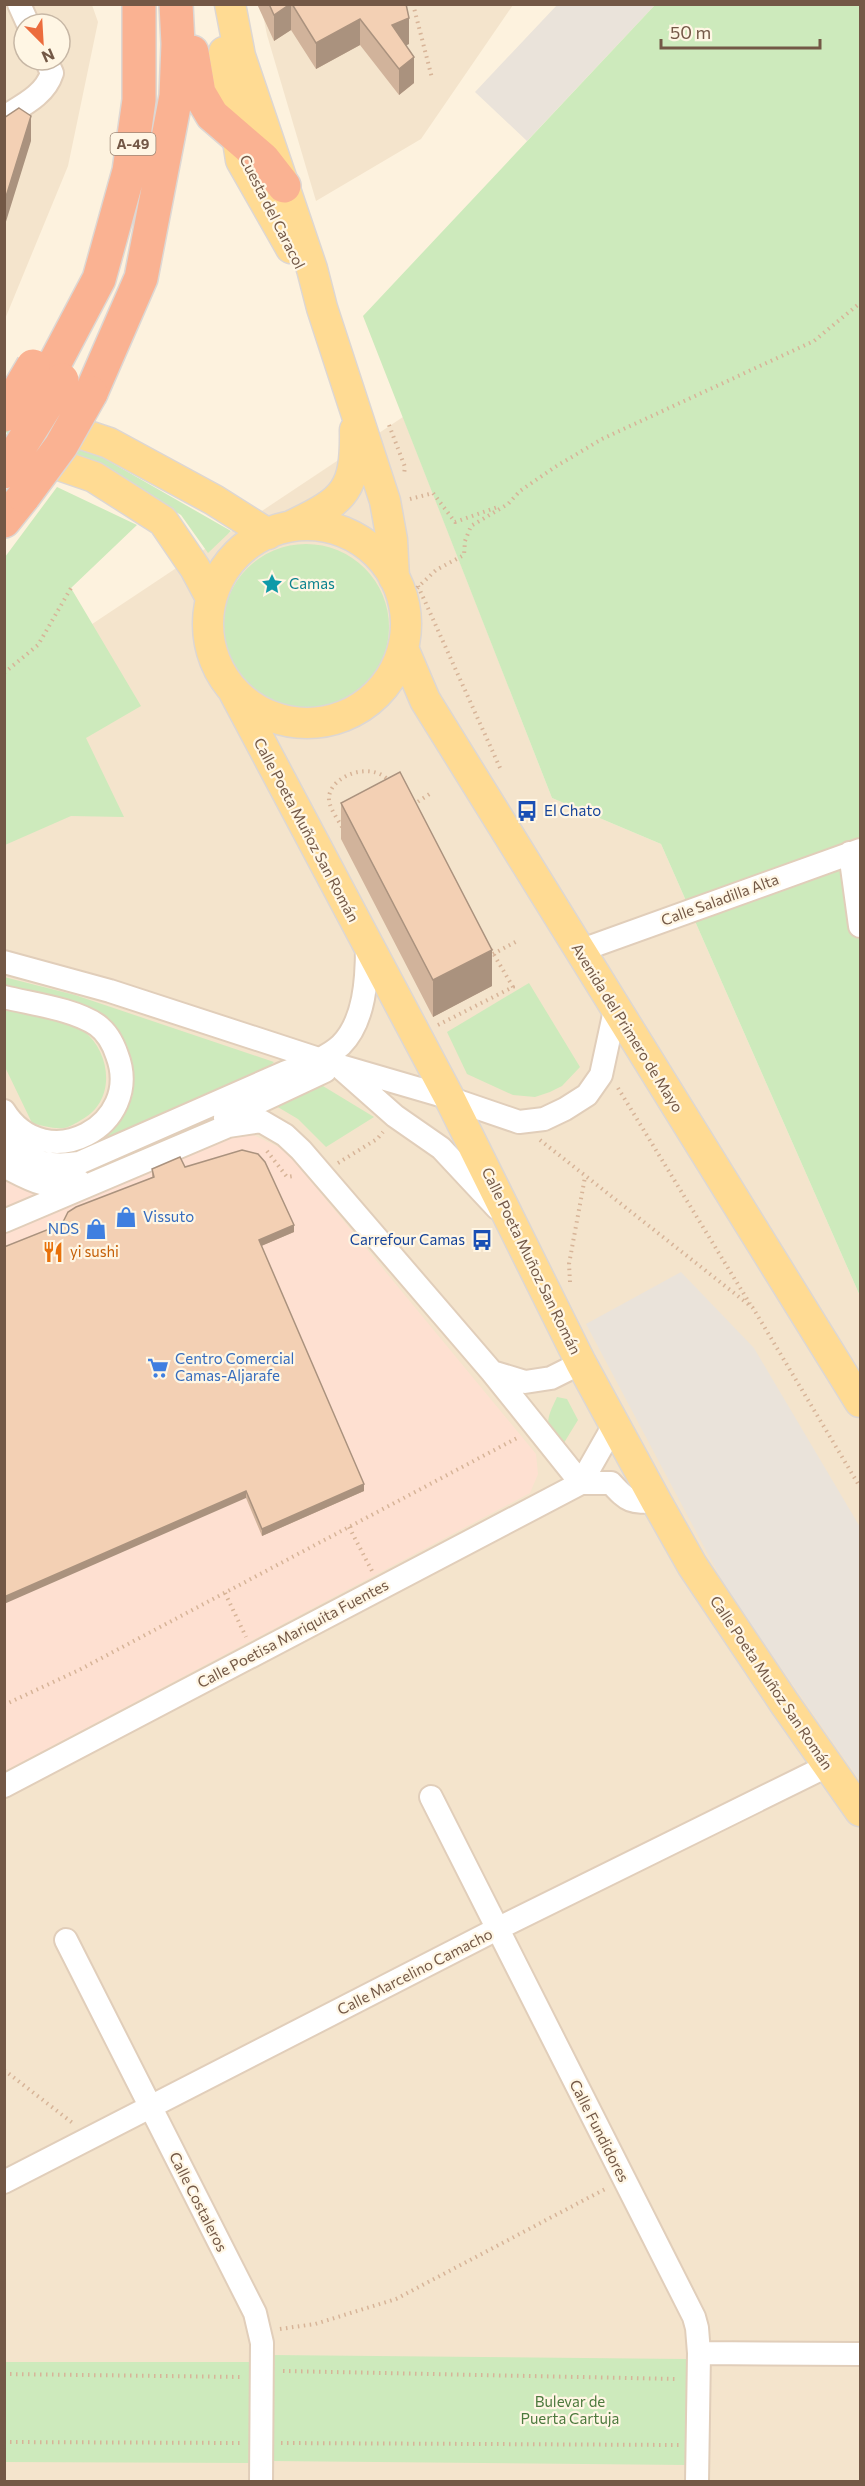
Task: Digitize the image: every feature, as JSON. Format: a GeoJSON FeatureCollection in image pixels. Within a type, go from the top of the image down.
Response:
{"type":"FeatureCollection","features":[{"type":"Feature","properties":{"kind":"highway","name":"A-49"},"geometry":{"type":"LineString","coordinates":[[11,497],[61,446],[59,378],[99,279],[129,171],[139,100],[139,4]]}},
{"type":"Feature","properties":{"kind":"highway","name":"A-49"},"geometry":{"type":"LineString","coordinates":[[4,447],[141,278],[176,96],[178,44],[176,4]]}},
{"type":"Feature","properties":{"kind":"highway"},"geometry":{"type":"LineString","coordinates":[[189,4],[192,56],[199,93],[212,115],[263,159],[284,186]]}},
{"type":"Feature","properties":{"kind":"highway"},"geometry":{"type":"LineString","coordinates":[[4,415],[59,378],[129,171]]}},
{"type":"Feature","properties":{"kind":"main road","name":"Cuesta del Caracol"},"geometry":{"type":"LineString","coordinates":[[220,4],[219,16],[241,160],[284,234],[322,308]]}},
{"type":"Feature","properties":{"kind":"main road","name":"Cuesta del Caracol"},"geometry":{"type":"LineString","coordinates":[[230,4],[240,56],[312,268],[322,308],[385,501],[393,540],[405,577]]}},
{"type":"Feature","properties":{"kind":"main road"},"geometry":{"type":"LineString","coordinates":[[4,408],[109,443],[214,500],[278,530]]}},
{"type":"Feature","properties":{"kind":"main road","name":"Cuesta del Caracol"},"geometry":{"type":"LineString","coordinates":[[278,530],[326,509],[334,503],[351,478],[356,456],[355,409]]}},
{"type":"Feature","properties":{"kind":"main road"},"geometry":{"type":"LineString","coordinates":[[4,447],[94,477],[163,521],[195,568],[211,598]]}},
{"type":"Feature","properties":{"kind":"main road"},"geometry":{"type":"LineString","coordinates":[[314,526],[341,531],[372,550],[405,577],[403,648],[389,679],[378,693],[355,711],[328,721],[311,723],[277,719],[247,703],[234,692],[215,664],[210,648],[208,623],[211,598],[222,574],[238,553],[252,542],[278,530],[314,526]]}},
{"type":"Feature","properties":{"kind":"main road","name":"Avenida del Primero de Mayo"},"geometry":{"type":"LineString","coordinates":[[403,648],[425,700],[615,1010],[861,1402]]}},
{"type":"Feature","properties":{"kind":"main road","name":"Calle Poeta Muñoz San Román"},"geometry":{"type":"LineString","coordinates":[[234,692],[450,1098],[581,1363],[656,1501],[692,1565],[827,1766],[861,1811]]}},
{"type":"Feature","properties":{"kind":"street"},"geometry":{"type":"LineString","coordinates":[[4,117],[41,93],[47,86],[48,72]]}},
{"type":"Feature","properties":{"kind":"street"},"geometry":{"type":"LineString","coordinates":[[855,852],[861,926]]}},
{"type":"Feature","properties":{"kind":"street","name":"Calle Saladilla Alta"},"geometry":{"type":"LineString","coordinates":[[579,951],[855,852]]}},
{"type":"Feature","properties":{"kind":"street"},"geometry":{"type":"LineString","coordinates":[[4,1166],[40,1184],[69,1185],[227,1117],[329,1062],[358,1015],[365,995],[368,978],[367,945]]}},
{"type":"Feature","properties":{"kind":"street"},"geometry":{"type":"LineString","coordinates":[[4,962],[110,991],[329,1062],[450,1098],[519,1122],[544,1119],[588,1095],[601,1075],[615,1010]]}},
{"type":"Feature","properties":{"kind":"street"},"geometry":{"type":"LineString","coordinates":[[4,997],[74,1015],[95,1023],[105,1032],[113,1045],[121,1065],[122,1083],[112,1112],[94,1130],[74,1140],[53,1143],[33,1139],[13,1124],[4,1111]]}},
{"type":"Feature","properties":{"kind":"street"},"geometry":{"type":"LineString","coordinates":[[329,1062],[395,1116],[441,1148],[513,1224]]}},
{"type":"Feature","properties":{"kind":"street"},"geometry":{"type":"LineString","coordinates":[[4,1138],[22,1155],[39,1163],[61,1165],[79,1163],[286,1071],[329,1062]]}},
{"type":"Feature","properties":{"kind":"street"},"geometry":{"type":"LineString","coordinates":[[4,1221],[228,1126],[261,1120],[285,1135],[301,1150],[319,1174],[492,1372],[581,1483]]}},
{"type":"Feature","properties":{"kind":"street"},"geometry":{"type":"LineString","coordinates":[[492,1372],[525,1382],[551,1378],[581,1363]]}},
{"type":"Feature","properties":{"kind":"street"},"geometry":{"type":"LineString","coordinates":[[581,1483],[614,1425]]}},
{"type":"Feature","properties":{"kind":"street"},"geometry":{"type":"LineString","coordinates":[[581,1483],[611,1483],[625,1498],[634,1503],[656,1501]]}},
{"type":"Feature","properties":{"kind":"street","name":"Calle Poetisa Mariquita Fuentes"},"geometry":{"type":"LineString","coordinates":[[4,1786],[581,1483]]}},
{"type":"Feature","properties":{"kind":"street","name":"Calle Marcelino Camacho"},"geometry":{"type":"LineString","coordinates":[[4,2182],[497,1929],[827,1766]]}},
{"type":"Feature","properties":{"kind":"street","name":"Calle Fundidores"},"geometry":{"type":"LineString","coordinates":[[431,1797],[690,2309],[697,2328],[699,2353],[697,2481]]}},
{"type":"Feature","properties":{"kind":"street","name":"Calle Costaleros"},"geometry":{"type":"LineString","coordinates":[[66,1940],[255,2313],[259,2328],[261,2374],[261,2481]]}},
{"type":"Feature","properties":{"kind":"street"},"geometry":{"type":"LineString","coordinates":[[699,2353],[861,2354]]}},
{"type":"Feature","properties":{"kind":"path"},"geometry":{"type":"LineString","coordinates":[[413,4],[432,78]]}},
{"type":"Feature","properties":{"kind":"path"},"geometry":{"type":"LineString","coordinates":[[436,570],[464,555],[465,541],[471,526],[508,504],[520,491],[602,439],[814,341],[861,303]]}},
{"type":"Feature","properties":{"kind":"path"},"geometry":{"type":"LineString","coordinates":[[385,501],[403,500],[433,493],[455,522],[508,504]]}},
{"type":"Feature","properties":{"kind":"path"},"geometry":{"type":"LineString","coordinates":[[405,577],[418,587],[505,779]]}},
{"type":"Feature","properties":{"kind":"path"},"geometry":{"type":"LineString","coordinates":[[4,673],[38,645],[71,588]]}},
{"type":"Feature","properties":{"kind":"path"},"geometry":{"type":"LineString","coordinates":[[342,828],[329,802],[329,794],[341,781],[362,770],[370,770],[387,778],[394,788]]}},
{"type":"Feature","properties":{"kind":"path"},"geometry":{"type":"LineString","coordinates":[[407,809],[431,793]]}},
{"type":"Feature","properties":{"kind":"path"},"geometry":{"type":"LineString","coordinates":[[336,831],[352,822]]}},
{"type":"Feature","properties":{"kind":"path"},"geometry":{"type":"LineString","coordinates":[[493,954],[519,940]]}},
{"type":"Feature","properties":{"kind":"path"},"geometry":{"type":"LineString","coordinates":[[430,1029],[513,987],[488,944]]}},
{"type":"Feature","properties":{"kind":"path"},"geometry":{"type":"LineString","coordinates":[[603,1065],[861,1487]]}},
{"type":"Feature","properties":{"kind":"path"},"geometry":{"type":"LineString","coordinates":[[265,1149],[287,1177],[319,1174],[377,1139],[395,1116]]}},
{"type":"Feature","properties":{"kind":"path"},"geometry":{"type":"LineString","coordinates":[[519,1122],[753,1308]]}},
{"type":"Feature","properties":{"kind":"path"},"geometry":{"type":"LineString","coordinates":[[570,1285],[569,1264],[585,1176]]}},
{"type":"Feature","properties":{"kind":"path"},"geometry":{"type":"LineString","coordinates":[[4,1705],[79,1671],[536,1427]]}},
{"type":"Feature","properties":{"kind":"path"},"geometry":{"type":"LineString","coordinates":[[349,1527],[380,1588]]}},
{"type":"Feature","properties":{"kind":"path"},"geometry":{"type":"LineString","coordinates":[[225,1593],[255,1654]]}},
{"type":"Feature","properties":{"kind":"path"},"geometry":{"type":"LineString","coordinates":[[4,2070],[91,2138]]}},
{"type":"Feature","properties":{"kind":"path"},"geometry":{"type":"LineString","coordinates":[[259,2328],[281,2329],[315,2324],[396,2299],[624,2179]]}},
{"type":"Feature","properties":{"kind":"path"},"geometry":{"type":"LineString","coordinates":[[4,2374],[261,2374],[687,2379]]}},
{"type":"Feature","properties":{"kind":"path"},"geometry":{"type":"LineString","coordinates":[[4,2442],[697,2445]]}},
{"type":"Feature","properties":{"kind":"shaded area"},"geometry":{"type":"Polygon","coordinates":[[[5,5],[92,5],[98,22],[68,166],[5,319],[5,5]]]}},
{"type":"Feature","properties":{"kind":"shaded area"},"geometry":{"type":"Polygon","coordinates":[[[261,5],[513,5],[421,139],[316,201],[267,35],[261,5]]]}},
{"type":"Feature","properties":{"kind":"shaded area"},"geometry":{"type":"Polygon","coordinates":[[[557,5],[655,5],[527,141],[475,92],[557,5]]]}},
{"type":"Feature","properties":{"kind":"shaded area"},"geometry":{"type":"Polygon","coordinates":[[[403,417],[552,798],[661,844],[860,1296],[860,2481],[5,2482],[5,682],[403,417]]]}},
{"type":"Feature","properties":{"kind":"shaded area"},"geometry":{"type":"Polygon","coordinates":[[[239,1128],[285,1150],[536,1454],[538,1474],[530,1493],[5,1771],[4,1158],[64,1196],[239,1128]]]}},
{"type":"Feature","properties":{"kind":"shaded area"},"geometry":{"type":"Polygon","coordinates":[[[681,1272],[754,1348],[860,1527],[860,1781],[728,1592],[586,1324],[681,1272]]]}},
{"type":"Feature","properties":{"kind":"green space"},"geometry":{"type":"Polygon","coordinates":[[[655,5],[860,5],[860,1296],[661,844],[552,798],[363,316],[655,5]]]}},
{"type":"Feature","properties":{"kind":"green space"},"geometry":{"type":"Polygon","coordinates":[[[5,423],[93,452],[231,531],[208,553],[181,515],[90,461],[5,432],[5,423]]]}},
{"type":"Feature","properties":{"kind":"green space"},"geometry":{"type":"Polygon","coordinates":[[[57,487],[137,525],[71,588],[141,706],[86,738],[124,817],[71,816],[5,845],[5,557],[57,487]]]}},
{"type":"Feature","properties":{"kind":"green space"},"geometry":{"type":"Polygon","coordinates":[[[306,544],[322,545],[338,550],[365,568],[383,595],[388,611],[388,643],[383,659],[365,686],[338,704],[322,709],[306,710],[290,709],[274,704],[247,686],[229,659],[224,643],[223,627],[224,611],[229,595],[247,568],[274,550],[290,545],[306,544]]]}},
{"type":"Feature","properties":{"kind":"green space"},"geometry":{"type":"Polygon","coordinates":[[[4,977],[75,995],[274,1062],[259,1077],[89,1151],[53,1159],[24,1144],[79,1146],[113,1130],[133,1095],[128,1054],[108,1021],[5,993],[4,977]]]}},
{"type":"Feature","properties":{"kind":"green space"},"geometry":{"type":"Polygon","coordinates":[[[529,983],[580,1067],[562,1086],[535,1097],[513,1095],[467,1074],[447,1032],[529,983]]]}},
{"type":"Feature","properties":{"kind":"green space"},"geometry":{"type":"Polygon","coordinates":[[[5,1005],[79,1028],[93,1041],[100,1052],[105,1065],[105,1090],[100,1102],[92,1112],[75,1124],[64,1128],[52,1128],[32,1123],[5,1067],[5,1005]]]}},
{"type":"Feature","properties":{"kind":"green space"},"geometry":{"type":"Polygon","coordinates":[[[318,1083],[374,1117],[326,1147],[298,1119],[276,1106],[318,1083]]]}},
{"type":"Feature","properties":{"kind":"green space"},"geometry":{"type":"Polygon","coordinates":[[[557,1397],[567,1399],[578,1420],[562,1446],[552,1434],[548,1423],[557,1397]]]}},
{"type":"Feature","properties":{"kind":"green space","name":"Bulevar de Puerta Cartuja"},"geometry":{"type":"Polygon","coordinates":[[[270,2355],[686,2359],[687,2465],[270,2461],[270,2355]]]}},
{"type":"Feature","properties":{"kind":"green space"},"geometry":{"type":"Polygon","coordinates":[[[5,2362],[252,2362],[250,2463],[5,2462],[5,2362]]]}},
{"type":"Feature","properties":{"kind":"building"},"geometry":{"type":"Polygon","coordinates":[[[269,4],[290,4],[274,15],[269,4]]]}},
{"type":"Feature","properties":{"kind":"building"},"geometry":{"type":"Polygon","coordinates":[[[292,4],[406,4],[409,18],[392,25],[414,57],[399,69],[360,19],[316,43],[292,4]]]}},
{"type":"Feature","properties":{"kind":"building"},"geometry":{"type":"Polygon","coordinates":[[[19,108],[31,116],[4,203],[4,118],[19,108]]]}},
{"type":"Feature","properties":{"kind":"building"},"geometry":{"type":"Polygon","coordinates":[[[400,772],[492,950],[433,980],[341,803],[400,772]]]}},
{"type":"Feature","properties":{"kind":"building","name":"Centro Comercial Camas-Aljarafe"},"geometry":{"type":"Polygon","coordinates":[[[242,1150],[258,1154],[265,1162],[294,1225],[259,1240],[364,1484],[262,1529],[246,1491],[4,1597],[4,1247],[62,1224],[68,1212],[76,1207],[154,1177],[152,1169],[180,1157],[185,1167],[242,1150]]]}},
{"type":"Feature","properties":{"kind":"place","name":"Camas"},"geometry":{"type":"Point","coordinates":[272,584]}},
{"type":"Feature","properties":{"kind":"place","name":"El Chato"},"geometry":{"type":"Point","coordinates":[527,811]}},
{"type":"Feature","properties":{"kind":"place","name":"Vissuto"},"geometry":{"type":"Point","coordinates":[126,1217]}},
{"type":"Feature","properties":{"kind":"place","name":"NDS"},"geometry":{"type":"Point","coordinates":[96,1229]}},
{"type":"Feature","properties":{"kind":"place","name":"Carrefour Camas"},"geometry":{"type":"Point","coordinates":[482,1240]}},
{"type":"Feature","properties":{"kind":"place","name":"yi sushi"},"geometry":{"type":"Point","coordinates":[53,1252]}},
{"type":"Feature","properties":{"kind":"place","name":"Centro Comercial Camas-Aljarafe"},"geometry":{"type":"Point","coordinates":[158,1368]}}]}
